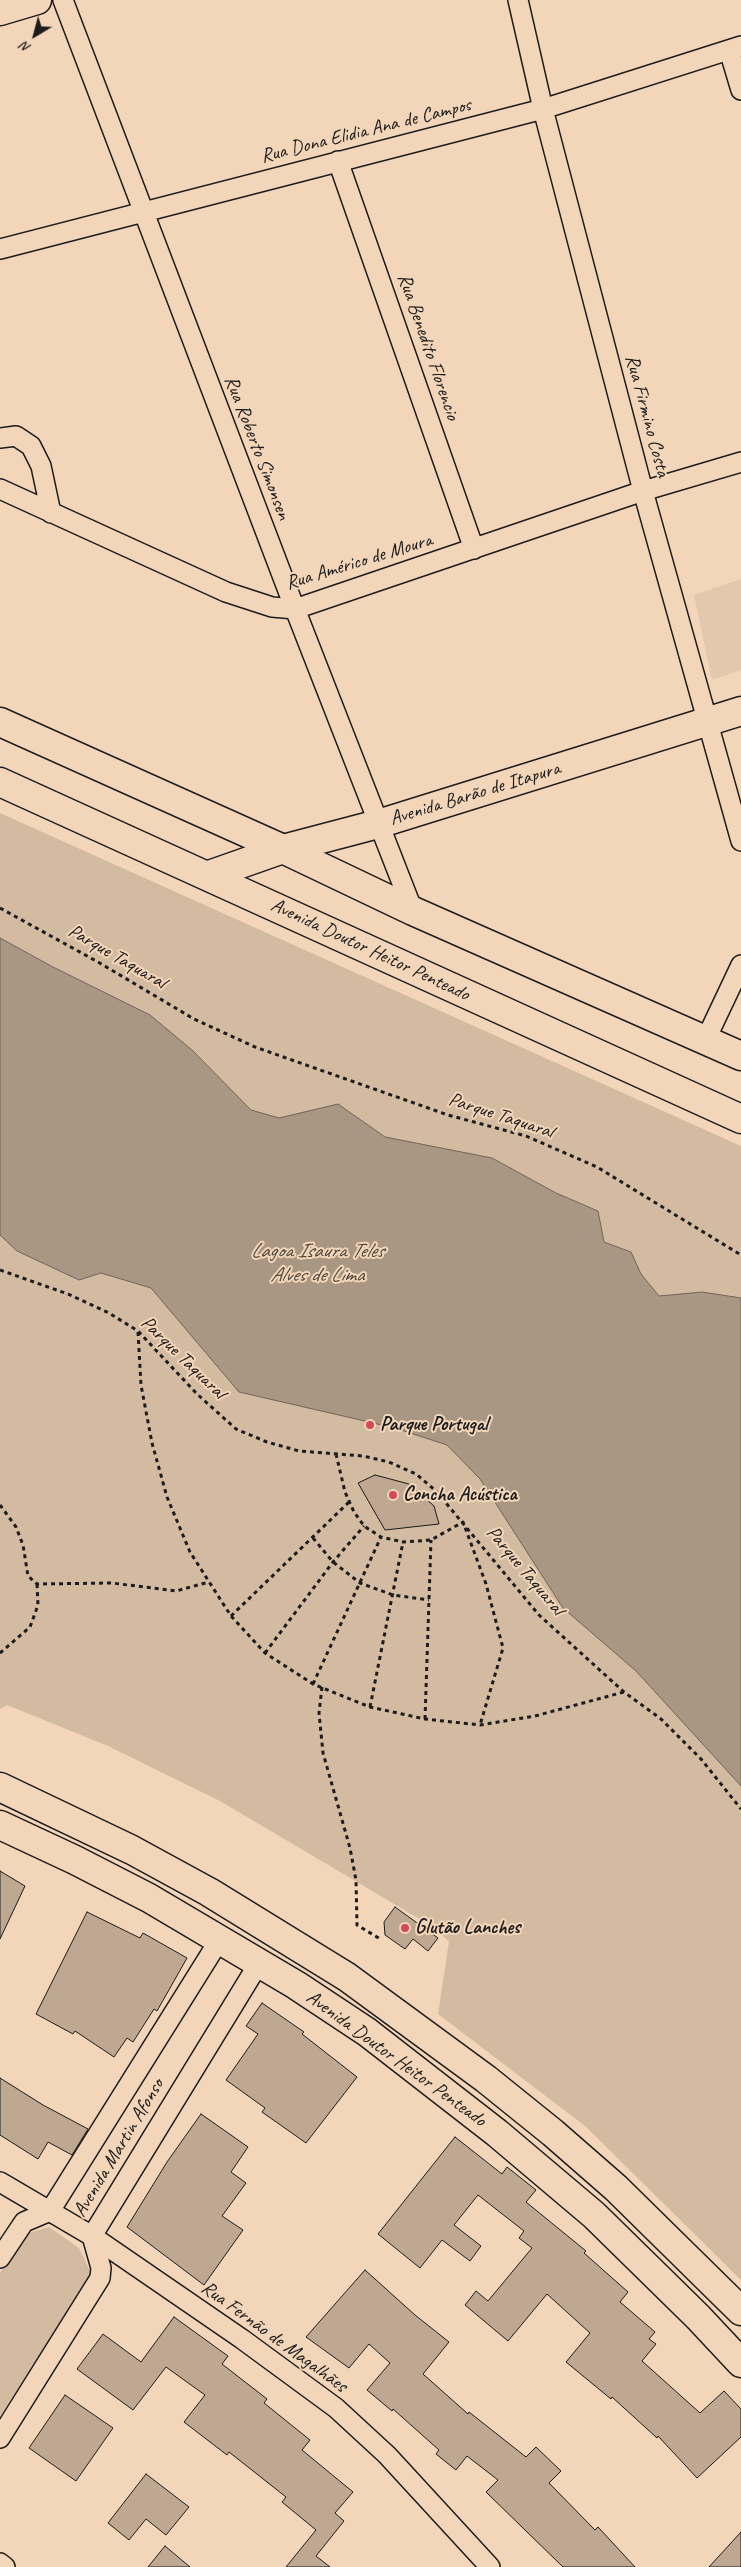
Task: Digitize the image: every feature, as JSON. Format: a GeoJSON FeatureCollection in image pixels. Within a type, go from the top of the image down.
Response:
{"type":"FeatureCollection","features":[{"type":"Feature","properties":{"kind":"main road"},"geometry":{"type":"LineString","coordinates":[[0,11],[37,0]]}},
{"type":"Feature","properties":{"kind":"main road","name":"Avenida Barão de Itapura"},"geometry":{"type":"LineString","coordinates":[[209,876],[375,816],[704,714],[741,693]]}},
{"type":"Feature","properties":{"kind":"main road","name":"Avenida Barão de Itapura"},"geometry":{"type":"LineString","coordinates":[[704,714],[741,711]]}},
{"type":"Feature","properties":{"kind":"main road"},"geometry":{"type":"LineString","coordinates":[[0,722],[220,820],[413,911],[741,1056]]}},
{"type":"Feature","properties":{"kind":"main road","name":"Avenida Doutor Heitor Penteado"},"geometry":{"type":"LineString","coordinates":[[0,782],[741,1118]]}},
{"type":"Feature","properties":{"kind":"main road","name":"Avenida Barão de Itapura"},"geometry":{"type":"LineString","coordinates":[[220,820],[264,833],[286,833],[375,816]]}},
{"type":"Feature","properties":{"kind":"main road","name":"Avenida Doutor Heitor Penteado"},"geometry":{"type":"LineString","coordinates":[[0,1788],[141,1854],[217,1897],[354,1982],[486,2079],[553,2133],[616,2188],[741,2311]]}},
{"type":"Feature","properties":{"kind":"main road","name":"Avenida Doutor Heitor Penteado"},"geometry":{"type":"LineString","coordinates":[[0,1825],[75,1860],[220,1939],[259,1962],[380,2042],[548,2175],[594,2215],[698,2317],[741,2363]]}},
{"type":"Feature","properties":{"kind":"street","name":"Rua Roberto Simonsen"},"geometry":{"type":"LineString","coordinates":[[64,0],[143,213],[413,911]]}},
{"type":"Feature","properties":{"kind":"street","name":"Rua Firmino Costa"},"geometry":{"type":"LineString","coordinates":[[518,0],[543,109],[643,492],[741,841]]}},
{"type":"Feature","properties":{"kind":"street","name":"Rua Dona Elidia Ana de Campos"},"geometry":{"type":"LineString","coordinates":[[0,249],[143,213],[338,160],[543,109],[735,48]]}},
{"type":"Feature","properties":{"kind":"street"},"geometry":{"type":"LineString","coordinates":[[735,48],[741,90]]}},
{"type":"Feature","properties":{"kind":"street","name":"Rua Benedito Florencio"},"geometry":{"type":"LineString","coordinates":[[338,160],[474,549]]}},
{"type":"Feature","properties":{"kind":"street"},"geometry":{"type":"LineString","coordinates":[[0,438],[16,436],[32,446],[41,466],[51,513]]}},
{"type":"Feature","properties":{"kind":"street","name":"Rua Américo de Moura"},"geometry":{"type":"LineString","coordinates":[[0,489],[226,592],[272,607],[295,609],[643,492],[741,462]]}},
{"type":"Feature","properties":{"kind":"street"},"geometry":{"type":"LineString","coordinates":[[706,1039],[741,965]]}},
{"type":"Feature","properties":{"kind":"street","name":"Avenida Martin Afonso"},"geometry":{"type":"LineString","coordinates":[[0,2258],[24,2222],[50,2211],[220,1939]]}},
{"type":"Feature","properties":{"kind":"street","name":"Avenida Martin Afonso"},"geometry":{"type":"LineString","coordinates":[[0,2438],[100,2278],[101,2268],[92,2236],[259,1962]]}},
{"type":"Feature","properties":{"kind":"street","name":"Rua Fernão de Magalhães"},"geometry":{"type":"LineString","coordinates":[[0,2182],[92,2236],[242,2339],[336,2408],[387,2455],[490,2567]]}},
{"type":"Feature","properties":{"kind":"street"},"geometry":{"type":"LineString","coordinates":[[0,2563],[5,2567]]}},
{"type":"Feature","properties":{"kind":"path","name":"Parque Taquaral"},"geometry":{"type":"LineString","coordinates":[[0,908],[98,962],[194,1019],[255,1047],[448,1115],[526,1136],[597,1167],[741,1255]]}},
{"type":"Feature","properties":{"kind":"path","name":"Parque Taquaral"},"geometry":{"type":"LineString","coordinates":[[0,1270],[68,1294],[109,1313],[138,1331],[196,1394],[236,1429],[267,1442],[299,1451],[363,1456],[380,1460],[416,1474],[436,1491],[539,1615],[624,1692],[661,1719],[701,1759],[741,1809]]}},
{"type":"Feature","properties":{"kind":"path"},"geometry":{"type":"LineString","coordinates":[[138,1331],[141,1385],[152,1443],[167,1497],[190,1552],[231,1616],[265,1653],[313,1684],[370,1706],[425,1719],[480,1725],[535,1716],[624,1692]]}},
{"type":"Feature","properties":{"kind":"path"},"geometry":{"type":"LineString","coordinates":[[336,1454],[349,1502],[364,1526],[381,1537],[403,1542],[431,1540],[463,1522],[486,1584],[504,1648],[480,1725]]}},
{"type":"Feature","properties":{"kind":"path"},"geometry":{"type":"LineString","coordinates":[[231,1616],[349,1502]]}},
{"type":"Feature","properties":{"kind":"path"},"geometry":{"type":"LineString","coordinates":[[0,1505],[16,1527],[23,1545],[28,1576],[37,1584],[112,1583],[176,1591],[209,1582]]}},
{"type":"Feature","properties":{"kind":"path"},"geometry":{"type":"LineString","coordinates":[[265,1653],[333,1562],[364,1526]]}},
{"type":"Feature","properties":{"kind":"path"},"geometry":{"type":"LineString","coordinates":[[313,1684],[381,1537]]}},
{"type":"Feature","properties":{"kind":"path"},"geometry":{"type":"LineString","coordinates":[[312,1538],[333,1562],[360,1583],[393,1595],[429,1600]]}},
{"type":"Feature","properties":{"kind":"path"},"geometry":{"type":"LineString","coordinates":[[425,1719],[431,1540]]}},
{"type":"Feature","properties":{"kind":"path"},"geometry":{"type":"LineString","coordinates":[[370,1706],[403,1542]]}},
{"type":"Feature","properties":{"kind":"path"},"geometry":{"type":"LineString","coordinates":[[0,1653],[30,1627],[38,1605],[37,1584]]}},
{"type":"Feature","properties":{"kind":"path"},"geometry":{"type":"LineString","coordinates":[[322,1688],[319,1713],[322,1753],[350,1848],[356,1880],[357,1925],[382,1940]]}},
{"type":"Feature","properties":{"kind":"shaded area"},"geometry":{"type":"Polygon","coordinates":[[[741,579],[741,670],[712,680],[694,595],[741,579]]]}},
{"type":"Feature","properties":{"kind":"shaded area","name":"Parque Portugal"},"geometry":{"type":"Polygon","coordinates":[[[0,813],[741,1146],[741,2280],[585,2126],[438,2014],[449,1941],[428,1924],[220,1801],[108,1746],[7,1705],[0,1709],[0,813]]]}},
{"type":"Feature","properties":{"kind":"shaded area"},"geometry":{"type":"Polygon","coordinates":[[[49,2227],[79,2248],[91,2273],[0,2416],[0,2273],[25,2234],[49,2227]]]}},
{"type":"Feature","properties":{"kind":"water","name":"Lagoa Isaura Teles Alves de Lima"},"geometry":{"type":"Polygon","coordinates":[[[0,938],[53,967],[150,1015],[192,1050],[251,1110],[279,1118],[338,1104],[385,1137],[492,1158],[556,1193],[598,1211],[604,1242],[631,1252],[641,1274],[659,1296],[702,1292],[741,1298],[741,1786],[636,1671],[563,1608],[480,1479],[447,1445],[395,1428],[239,1392],[151,1288],[101,1273],[79,1280],[17,1251],[0,1235],[0,938]]]}},
{"type":"Feature","properties":{"kind":"building","name":"Concha Acústica"},"geometry":{"type":"Polygon","coordinates":[[[375,1475],[409,1484],[434,1506],[439,1524],[385,1530],[358,1483],[375,1475]]]}},
{"type":"Feature","properties":{"kind":"building"},"geometry":{"type":"Polygon","coordinates":[[[0,1871],[25,1886],[0,1939],[0,1871]]]}},
{"type":"Feature","properties":{"kind":"building","name":"Glutão Lanches"},"geometry":{"type":"Polygon","coordinates":[[[395,1907],[438,1938],[428,1951],[413,1939],[405,1949],[385,1935],[384,1922],[395,1907]]]}},
{"type":"Feature","properties":{"kind":"building"},"geometry":{"type":"Polygon","coordinates":[[[87,1912],[140,1938],[143,1933],[187,1958],[157,2011],[154,2009],[133,2042],[127,2038],[114,2057],[75,2031],[73,2034],[36,2014],[87,1912]]]}},
{"type":"Feature","properties":{"kind":"building"},"geometry":{"type":"Polygon","coordinates":[[[262,2003],[304,2032],[302,2034],[357,2077],[306,2143],[262,2112],[265,2108],[226,2080],[258,2034],[246,2026],[262,2003]]]}},
{"type":"Feature","properties":{"kind":"building"},"geometry":{"type":"Polygon","coordinates":[[[0,2078],[43,2105],[88,2129],[72,2155],[48,2142],[38,2159],[0,2135],[0,2078]]]}},
{"type":"Feature","properties":{"kind":"building"},"geometry":{"type":"Polygon","coordinates":[[[201,2114],[248,2147],[231,2172],[246,2183],[222,2216],[243,2230],[204,2285],[127,2227],[167,2162],[201,2114]]]}},
{"type":"Feature","properties":{"kind":"building"},"geometry":{"type":"Polygon","coordinates":[[[455,2137],[502,2174],[507,2167],[536,2190],[526,2202],[586,2251],[584,2253],[628,2292],[620,2302],[655,2332],[649,2339],[656,2344],[642,2361],[700,2413],[724,2391],[741,2409],[741,2437],[697,2478],[658,2436],[657,2438],[612,2397],[611,2399],[566,2362],[590,2333],[547,2294],[508,2341],[465,2305],[476,2291],[488,2301],[532,2248],[519,2238],[524,2231],[478,2195],[454,2225],[481,2246],[470,2261],[442,2240],[420,2268],[378,2234],[455,2137]]]}},
{"type":"Feature","properties":{"kind":"building"},"geometry":{"type":"Polygon","coordinates":[[[365,2270],[415,2315],[449,2342],[423,2374],[468,2414],[469,2412],[526,2457],[536,2447],[561,2471],[549,2483],[595,2530],[598,2527],[635,2567],[563,2567],[486,2492],[498,2480],[467,2456],[456,2470],[436,2454],[439,2450],[393,2409],[392,2411],[367,2390],[390,2363],[369,2344],[349,2368],[306,2337],[365,2270]]]}},
{"type":"Feature","properties":{"kind":"building"},"geometry":{"type":"Polygon","coordinates":[[[174,2317],[228,2356],[222,2364],[267,2399],[264,2403],[310,2440],[302,2450],[353,2492],[335,2513],[344,2521],[316,2556],[330,2567],[286,2567],[316,2530],[282,2502],[286,2497],[229,2452],[227,2455],[184,2422],[205,2395],[166,2367],[133,2410],[77,2369],[103,2334],[141,2362],[174,2317]]]}},
{"type":"Feature","properties":{"kind":"building"},"geometry":{"type":"Polygon","coordinates":[[[65,2395],[113,2428],[76,2481],[29,2448],[65,2395]]]}},
{"type":"Feature","properties":{"kind":"building"},"geometry":{"type":"Polygon","coordinates":[[[146,2474],[189,2507],[166,2535],[146,2519],[129,2540],[108,2523],[146,2474]]]}},
{"type":"Feature","properties":{"kind":"building"},"geometry":{"type":"Polygon","coordinates":[[[741,2532],[741,2567],[709,2567],[741,2532]]]}},
{"type":"Feature","properties":{"kind":"building"},"geometry":{"type":"Polygon","coordinates":[[[165,2546],[190,2567],[148,2567],[165,2546]]]}},
{"type":"Feature","properties":{"kind":"place","name":"Parque Portugal"},"geometry":{"type":"Point","coordinates":[370,1425]}},
{"type":"Feature","properties":{"kind":"place","name":"Concha Acústica"},"geometry":{"type":"Point","coordinates":[393,1495]}},
{"type":"Feature","properties":{"kind":"place","name":"Glutão Lanches"},"geometry":{"type":"Point","coordinates":[405,1928]}}]}
